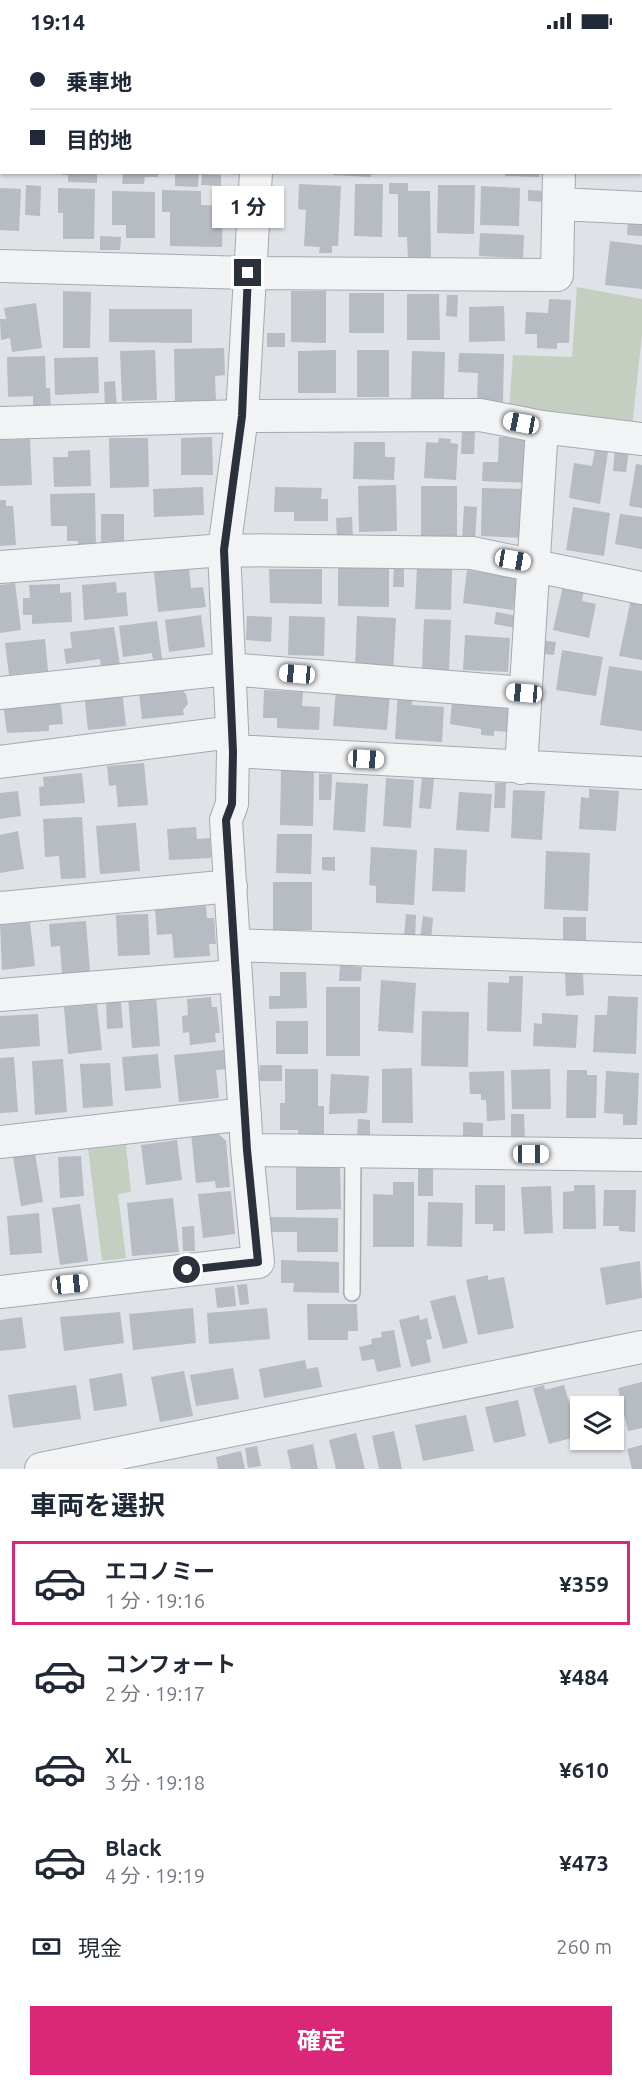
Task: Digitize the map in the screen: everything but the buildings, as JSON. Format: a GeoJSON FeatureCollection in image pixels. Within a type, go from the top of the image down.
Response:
{"type":"FeatureCollection","features":[{"type":"Feature","properties":{"kind":"street"},"geometry":{"type":"LineString","coordinates":[[0,1292],[258,1262],[247,1150],[226,820],[232,804],[232,742],[224,550],[242,416],[248,273],[256,174]]}},
{"type":"Feature","properties":{"kind":"street"},"geometry":{"type":"LineString","coordinates":[[0,266],[248,273],[556,276],[559,174]]}},
{"type":"Feature","properties":{"kind":"street"},"geometry":{"type":"LineString","coordinates":[[559,204],[642,208]]}},
{"type":"Feature","properties":{"kind":"street"},"geometry":{"type":"LineString","coordinates":[[0,423],[242,416],[480,415],[542,427],[642,439]]}},
{"type":"Feature","properties":{"kind":"street"},"geometry":{"type":"LineString","coordinates":[[521,768],[542,427]]}},
{"type":"Feature","properties":{"kind":"street"},"geometry":{"type":"LineString","coordinates":[[0,567],[224,550],[472,553],[642,588]]}},
{"type":"Feature","properties":{"kind":"street"},"geometry":{"type":"LineString","coordinates":[[0,693],[228,669],[524,693]]}},
{"type":"Feature","properties":{"kind":"street"},"geometry":{"type":"LineString","coordinates":[[0,762],[232,742],[521,768],[642,773]]}},
{"type":"Feature","properties":{"kind":"street"},"geometry":{"type":"LineString","coordinates":[[0,908],[231,886]]}},
{"type":"Feature","properties":{"kind":"street"},"geometry":{"type":"LineString","coordinates":[[234,945],[642,959]]}},
{"type":"Feature","properties":{"kind":"street"},"geometry":{"type":"LineString","coordinates":[[0,995],[235,976]]}},
{"type":"Feature","properties":{"kind":"street"},"geometry":{"type":"LineString","coordinates":[[0,1143],[245,1113]]}},
{"type":"Feature","properties":{"kind":"street"},"geometry":{"type":"LineString","coordinates":[[247,1150],[642,1155]]}},
{"type":"Feature","properties":{"kind":"street"},"geometry":{"type":"LineString","coordinates":[[41,1469],[642,1347]]}},
{"type":"Feature","properties":{"kind":"lane"},"geometry":{"type":"LineString","coordinates":[[352,1293],[353,1152]]}},
{"type":"Feature","properties":{"kind":"green space"},"geometry":{"type":"Polygon","coordinates":[[[577,287],[642,299],[642,335],[632,428],[562,412],[509,409],[513,355],[572,357],[577,287]]]}},
{"type":"Feature","properties":{"kind":"green space"},"geometry":{"type":"Polygon","coordinates":[[[126,1145],[131,1192],[118,1194],[126,1258],[102,1261],[88,1149],[126,1145]]]}},
{"type":"Feature","properties":{"kind":"route"},"geometry":{"type":"LineString","coordinates":[[187,1270],[258,1262],[247,1150],[226,820],[232,804],[233,752],[224,550],[242,416],[248,273]]}}]}
